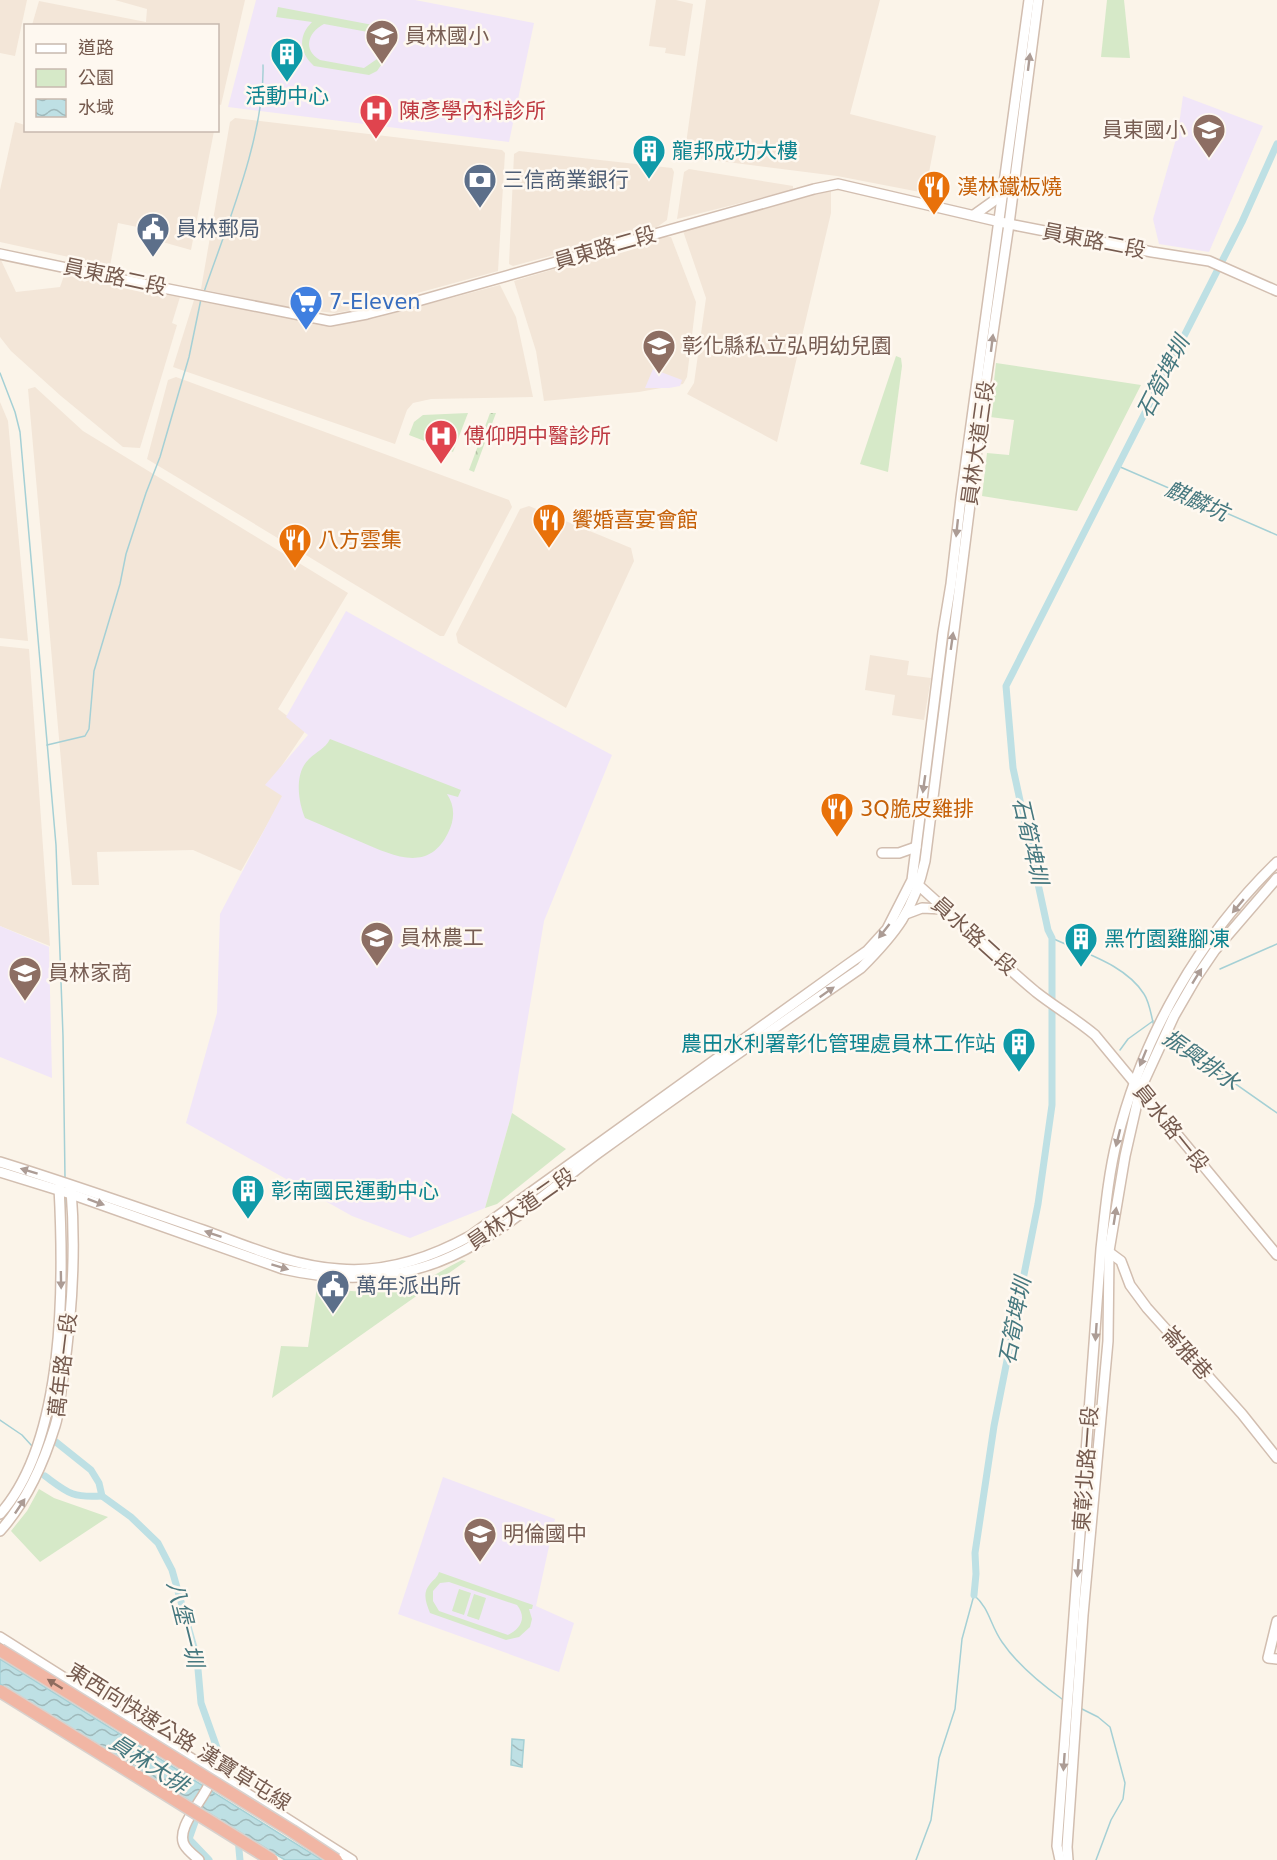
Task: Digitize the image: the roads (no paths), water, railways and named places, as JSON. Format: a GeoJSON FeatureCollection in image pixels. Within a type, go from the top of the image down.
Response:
{"type":"FeatureCollection","features":[{"type":"Feature","properties":{"kind":"highway","name":"東西向快速公路 漢寶草屯線"},"geometry":{"type":"LineString","coordinates":[[0,1650],[336,1860]]}},
{"type":"Feature","properties":{"kind":"highway"},"geometry":{"type":"LineString","coordinates":[[0,1691],[272,1860]]}},
{"type":"Feature","properties":{"kind":"street","name":"員林大道三段"},"geometry":{"type":"LineString","coordinates":[[916,883],[916,847],[1029,0]]}},
{"type":"Feature","properties":{"kind":"street","name":"員林大道三段"},"geometry":{"type":"LineString","coordinates":[[916,883],[925,861],[983,401],[1038,0]]}},
{"type":"Feature","properties":{"kind":"street","name":"員東路二段"},"geometry":{"type":"LineString","coordinates":[[0,254],[296,316],[330,321],[418,301],[838,184],[1009,224],[1209,261],[1277,291]]}},
{"type":"Feature","properties":{"kind":"street"},"geometry":{"type":"LineString","coordinates":[[974,215],[995,200],[1003,188]]}},
{"type":"Feature","properties":{"kind":"street"},"geometry":{"type":"LineString","coordinates":[[882,853],[899,853],[916,847]]}},
{"type":"Feature","properties":{"kind":"street"},"geometry":{"type":"LineString","coordinates":[[1137,1086],[1153,1034],[1206,946],[1239,903],[1277,862]]}},
{"type":"Feature","properties":{"kind":"street"},"geometry":{"type":"LineString","coordinates":[[1137,1086],[1196,978],[1215,950],[1277,878]]}},
{"type":"Feature","properties":{"kind":"street","name":"員水路二段"},"geometry":{"type":"LineString","coordinates":[[916,883],[1036,992],[1059,1009]]}},
{"type":"Feature","properties":{"kind":"street","name":"員林大道二段"},"geometry":{"type":"LineString","coordinates":[[0,1162],[58,1180],[71,1189],[283,1269],[312,1276],[340,1278],[398,1274],[451,1257],[485,1239],[627,1133],[861,968],[897,930],[906,914],[916,883]]}},
{"type":"Feature","properties":{"kind":"street","name":"員林大道二段"},"geometry":{"type":"LineString","coordinates":[[0,1172],[59,1190],[71,1189],[277,1256],[315,1266],[340,1270],[366,1269],[422,1258],[470,1236],[867,951],[886,929],[916,883]]}},
{"type":"Feature","properties":{"kind":"street"},"geometry":{"type":"LineString","coordinates":[[906,914],[922,908],[943,909]]}},
{"type":"Feature","properties":{"kind":"street","name":"員水路一段"},"geometry":{"type":"LineString","coordinates":[[1059,1009],[1074,1017],[1095,1035],[1277,1255]]}},
{"type":"Feature","properties":{"kind":"street","name":"東彰北路一段"},"geometry":{"type":"LineString","coordinates":[[1060,1860],[1057,1846],[1105,1250],[1137,1086]]}},
{"type":"Feature","properties":{"kind":"street","name":"萬年路一段"},"geometry":{"type":"LineString","coordinates":[[0,1514],[16,1493],[29,1465],[42,1429],[50,1396],[62,1287],[58,1180]]}},
{"type":"Feature","properties":{"kind":"street","name":"萬年路一段"},"geometry":{"type":"LineString","coordinates":[[0,1531],[24,1502],[56,1424],[69,1329],[72,1284],[71,1189]]}},
{"type":"Feature","properties":{"kind":"street","name":"東彰北路一段"},"geometry":{"type":"LineString","coordinates":[[1068,1860],[1083,1616],[1108,1341],[1105,1250]]}},
{"type":"Feature","properties":{"kind":"street","name":"崙雅巷"},"geometry":{"type":"LineString","coordinates":[[1105,1250],[1121,1260],[1130,1285],[1148,1308],[1242,1414],[1277,1458]]}},
{"type":"Feature","properties":{"kind":"street"},"geometry":{"type":"LineString","coordinates":[[1277,1621],[1268,1658],[1277,1659]]}},
{"type":"Feature","properties":{"kind":"street"},"geometry":{"type":"LineString","coordinates":[[0,1637],[352,1860]]}},
{"type":"Feature","properties":{"kind":"street"},"geometry":{"type":"LineString","coordinates":[[0,1696],[193,1810],[261,1860]]}},
{"type":"Feature","properties":{"kind":"street"},"geometry":{"type":"LineString","coordinates":[[199,1860],[184,1845],[184,1834],[188,1816],[211,1782],[213,1772]]}},
{"type":"Feature","properties":{"kind":"water","name":"員林大排"},"geometry":{"type":"Polygon","coordinates":[[[0,1659],[322,1860],[285,1860],[0,1684],[0,1659]]]}},
{"type":"Feature","properties":{"kind":"water"},"geometry":{"type":"Polygon","coordinates":[[[512,1739],[524,1740],[522,1767],[511,1765],[512,1739]]]}},
{"type":"Feature","properties":{"kind":"waterway"},"geometry":{"type":"LineString","coordinates":[[204,292],[243,180],[251,150],[258,121],[263,65]]}},
{"type":"Feature","properties":{"kind":"waterway","name":"石筍埤圳"},"geometry":{"type":"LineString","coordinates":[[974,1595],[975,1553],[994,1426],[1038,1204],[1052,1105],[1052,938],[1048,930],[1013,768],[1006,686],[1242,222],[1277,144]]}},
{"type":"Feature","properties":{"kind":"waterway"},"geometry":{"type":"LineString","coordinates":[[47,745],[85,736],[89,729],[94,671],[120,584],[126,554],[160,457],[189,357],[201,299]]}},
{"type":"Feature","properties":{"kind":"waterway"},"geometry":{"type":"LineString","coordinates":[[0,373],[20,432],[56,845],[63,1036],[65,1178]]}},
{"type":"Feature","properties":{"kind":"waterway","name":"麒麟坑"},"geometry":{"type":"LineString","coordinates":[[1118,466],[1277,535]]}},
{"type":"Feature","properties":{"kind":"waterway","name":"振興排水"},"geometry":{"type":"LineString","coordinates":[[1052,938],[1103,960],[1126,975],[1146,998],[1154,1026]]}},
{"type":"Feature","properties":{"kind":"waterway"},"geometry":{"type":"LineString","coordinates":[[1220,969],[1277,944]]}},
{"type":"Feature","properties":{"kind":"waterway"},"geometry":{"type":"LineString","coordinates":[[1120,1050],[1128,1039],[1153,1021]]}},
{"type":"Feature","properties":{"kind":"waterway","name":"振興排水"},"geometry":{"type":"LineString","coordinates":[[1170,1038],[1277,1113]]}},
{"type":"Feature","properties":{"kind":"waterway"},"geometry":{"type":"LineString","coordinates":[[65,1198],[65,1304]]}},
{"type":"Feature","properties":{"kind":"waterway"},"geometry":{"type":"LineString","coordinates":[[44,1444],[55,1392]]}},
{"type":"Feature","properties":{"kind":"waterway","name":"八堡一圳"},"geometry":{"type":"LineString","coordinates":[[0,1420],[22,1435],[32,1446]]}},
{"type":"Feature","properties":{"kind":"waterway","name":"八堡一圳"},"geometry":{"type":"LineString","coordinates":[[56,1442],[91,1470],[99,1483],[102,1496],[131,1517],[158,1543],[172,1570],[197,1658],[201,1703],[222,1762],[224,1773],[221,1778]]}},
{"type":"Feature","properties":{"kind":"waterway","name":"八堡一圳"},"geometry":{"type":"LineString","coordinates":[[45,1476],[71,1493],[102,1496]]}},
{"type":"Feature","properties":{"kind":"waterway"},"geometry":{"type":"LineString","coordinates":[[916,1860],[931,1820],[939,1758],[955,1709],[962,1639],[974,1595],[987,1612],[998,1636],[1008,1650],[1030,1673],[1062,1699]]}},
{"type":"Feature","properties":{"kind":"waterway"},"geometry":{"type":"LineString","coordinates":[[1080,1708],[1098,1717],[1110,1727],[1125,1783],[1123,1799],[1111,1820],[1096,1860]]}},
{"type":"Feature","properties":{"kind":"waterway","name":"八堡一圳"},"geometry":{"type":"LineString","coordinates":[[195,1822],[189,1839],[209,1860]]}},
{"type":"Feature","properties":{"kind":"waterway"},"geometry":{"type":"LineString","coordinates":[[238,1839],[240,1860]]}},
{"type":"Feature","properties":{"kind":"place","name":"員林國小"},"geometry":{"type":"Point","coordinates":[382,65]}},
{"type":"Feature","properties":{"kind":"place","name":"活動中心"},"geometry":{"type":"Point","coordinates":[287,83]}},
{"type":"Feature","properties":{"kind":"place","name":"陳彥學內科診所"},"geometry":{"type":"Point","coordinates":[376,140]}},
{"type":"Feature","properties":{"kind":"place","name":"員東國小"},"geometry":{"type":"Point","coordinates":[1209,159]}},
{"type":"Feature","properties":{"kind":"place","name":"龍邦成功大樓"},"geometry":{"type":"Point","coordinates":[649,180]}},
{"type":"Feature","properties":{"kind":"place","name":"三信商業銀行"},"geometry":{"type":"Point","coordinates":[480,209]}},
{"type":"Feature","properties":{"kind":"place","name":"漢林鐵板燒"},"geometry":{"type":"Point","coordinates":[934,216]}},
{"type":"Feature","properties":{"kind":"place","name":"員林郵局"},"geometry":{"type":"Point","coordinates":[153,258]}},
{"type":"Feature","properties":{"kind":"place","name":"7-Eleven"},"geometry":{"type":"Point","coordinates":[306,331]}},
{"type":"Feature","properties":{"kind":"place","name":"彰化縣私立弘明幼兒園"},"geometry":{"type":"Point","coordinates":[659,375]}},
{"type":"Feature","properties":{"kind":"place","name":"傅仰明中醫診所"},"geometry":{"type":"Point","coordinates":[441,465]}},
{"type":"Feature","properties":{"kind":"place","name":"饗婚喜宴會館"},"geometry":{"type":"Point","coordinates":[549,549]}},
{"type":"Feature","properties":{"kind":"place","name":"八方雲集"},"geometry":{"type":"Point","coordinates":[295,569]}},
{"type":"Feature","properties":{"kind":"place","name":"3Q脆皮雞排"},"geometry":{"type":"Point","coordinates":[837,838]}},
{"type":"Feature","properties":{"kind":"place","name":"員林農工"},"geometry":{"type":"Point","coordinates":[377,967]}},
{"type":"Feature","properties":{"kind":"place","name":"黑竹園雞腳凍"},"geometry":{"type":"Point","coordinates":[1081,968]}},
{"type":"Feature","properties":{"kind":"place","name":"員林家商"},"geometry":{"type":"Point","coordinates":[25,1002]}},
{"type":"Feature","properties":{"kind":"place","name":"農田水利署彰化管理處員林工作站"},"geometry":{"type":"Point","coordinates":[1019,1073]}},
{"type":"Feature","properties":{"kind":"place","name":"彰南國民運動中心"},"geometry":{"type":"Point","coordinates":[248,1220]}},
{"type":"Feature","properties":{"kind":"place","name":"萬年派出所"},"geometry":{"type":"Point","coordinates":[333,1315]}},
{"type":"Feature","properties":{"kind":"place","name":"明倫國中"},"geometry":{"type":"Point","coordinates":[480,1563]}}]}
